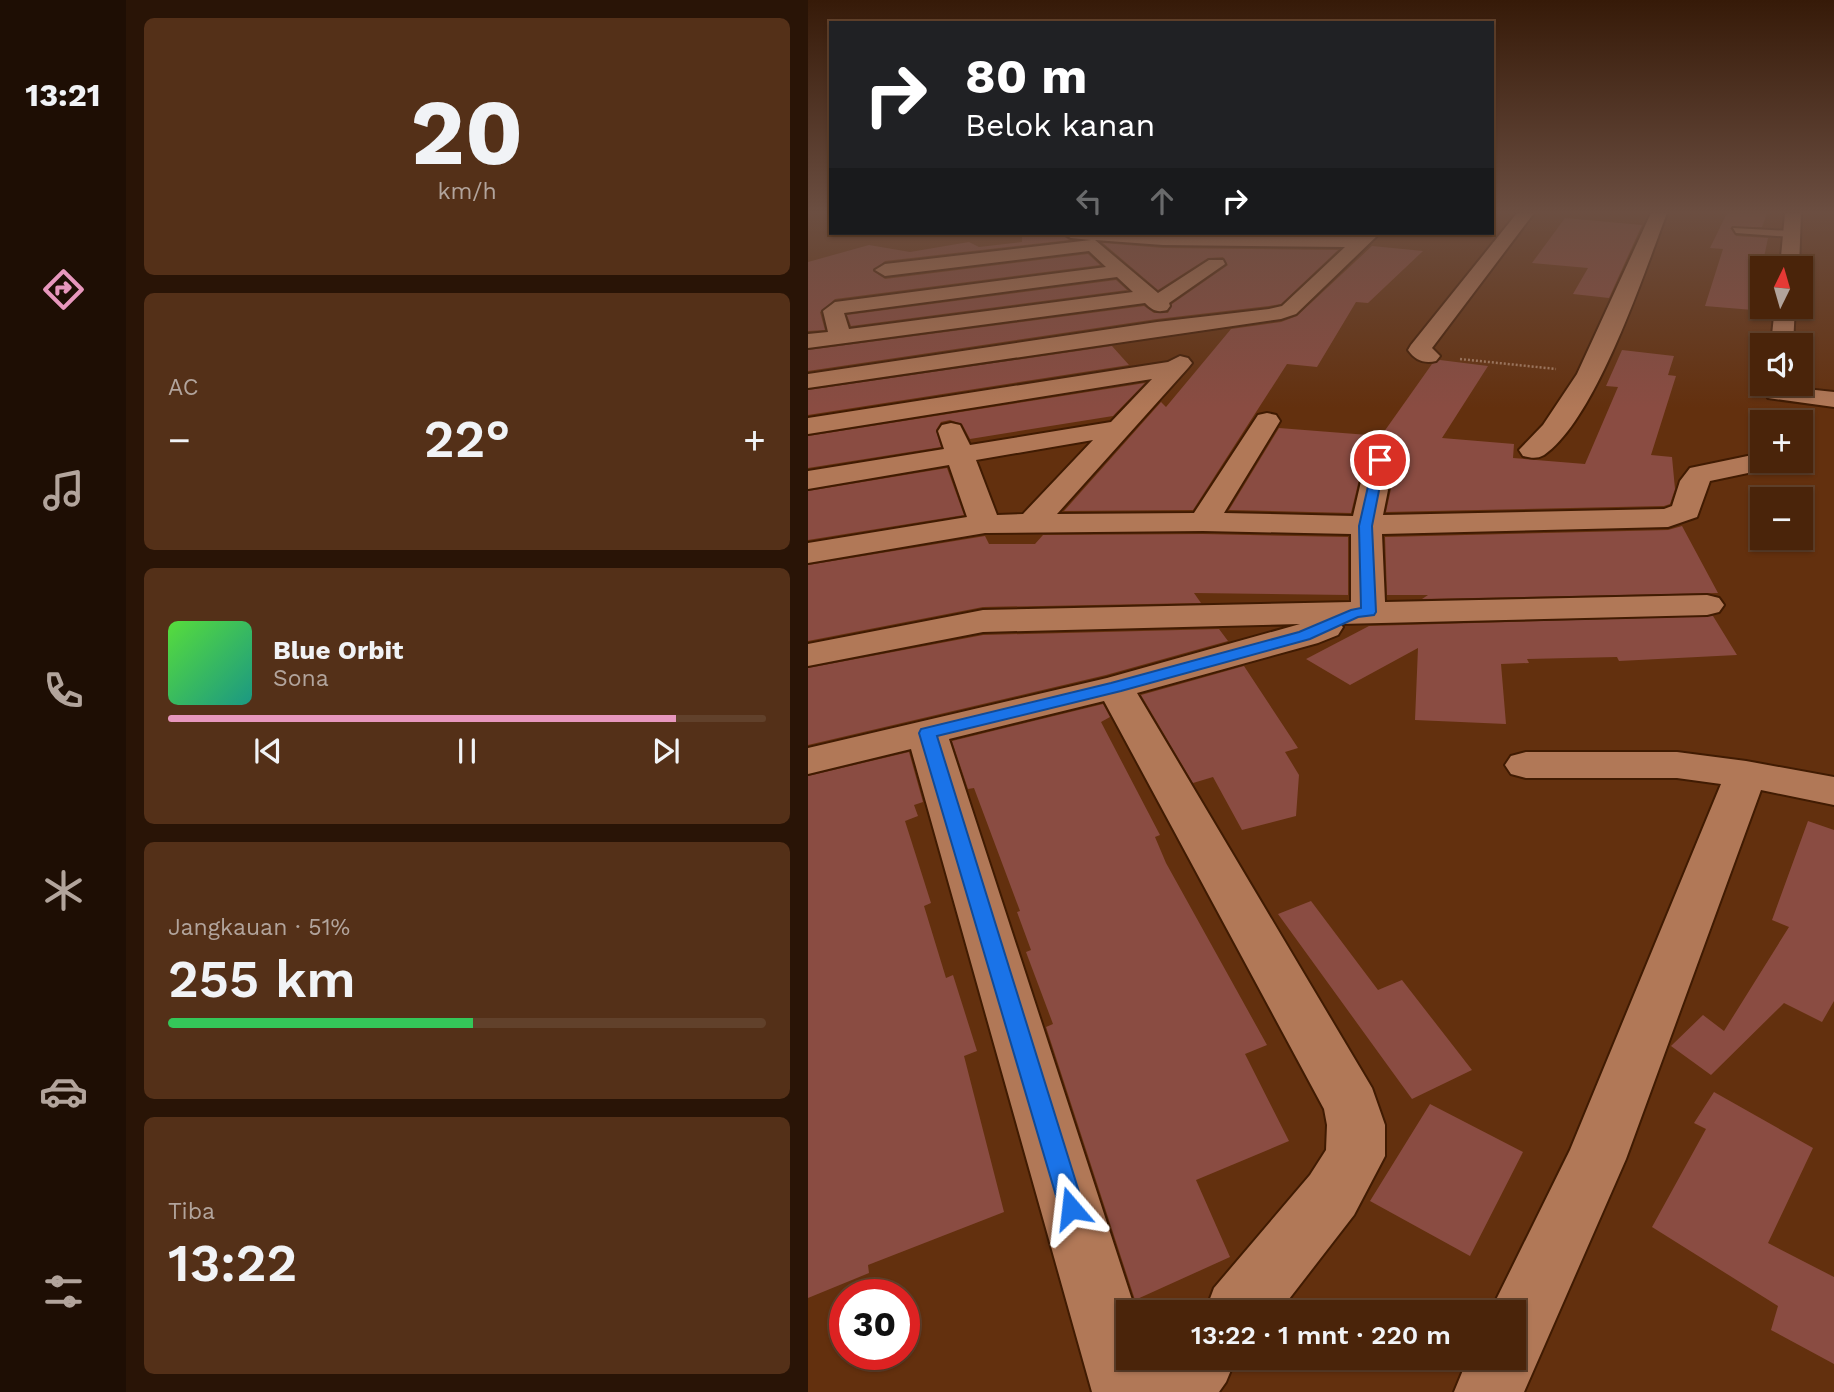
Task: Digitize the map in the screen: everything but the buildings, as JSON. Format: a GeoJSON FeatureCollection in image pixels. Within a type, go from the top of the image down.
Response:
{"type":"FeatureCollection","features":[{"type":"Feature","properties":{"kind":"street"},"geometry":{"type":"LineString","coordinates":[[840,337],[833,311],[842,306],[1065,278]]}},
{"type":"Feature","properties":{"kind":"street"},"geometry":{"type":"LineString","coordinates":[[1128,278],[1154,299],[1178,326]]}},
{"type":"Feature","properties":{"kind":"street"},"geometry":{"type":"LineString","coordinates":[[808,341],[1154,299],[1191,278]]}},
{"type":"Feature","properties":{"kind":"street"},"geometry":{"type":"LineString","coordinates":[[808,381],[1178,326],[1256,319],[1289,310],[1323,278]]}},
{"type":"Feature","properties":{"kind":"street"},"geometry":{"type":"LineString","coordinates":[[1428,356],[1419,350],[1475,278]]}},
{"type":"Feature","properties":{"kind":"street"},"geometry":{"type":"LineString","coordinates":[[1533,450],[1546,440],[1590,373],[1631,278]]}},
{"type":"Feature","properties":{"kind":"street"},"geometry":{"type":"LineString","coordinates":[[1031,524],[1217,322]]}},
{"type":"Feature","properties":{"kind":"street"},"geometry":{"type":"LineString","coordinates":[[904,330],[940,405],[985,524]]}},
{"type":"Feature","properties":{"kind":"street"},"geometry":{"type":"LineString","coordinates":[[808,426],[1175,368]]}},
{"type":"Feature","properties":{"kind":"street"},"geometry":{"type":"LineString","coordinates":[[1777,396],[1834,400]]}},
{"type":"Feature","properties":{"kind":"street"},"geometry":{"type":"LineString","coordinates":[[1203,522],[1267,421]]}},
{"type":"Feature","properties":{"kind":"street"},"geometry":{"type":"LineString","coordinates":[[808,480],[1120,428]]}},
{"type":"Feature","properties":{"kind":"street"},"geometry":{"type":"LineString","coordinates":[[1362,612],[1366,526],[1380,460]]}},
{"type":"Feature","properties":{"kind":"street"},"geometry":{"type":"LineString","coordinates":[[808,554],[907,535],[985,524],[1203,522],[1366,526],[1668,518],[1686,511],[1694,481],[1700,474],[1750,465]]}},
{"type":"Feature","properties":{"kind":"street"},"geometry":{"type":"LineString","coordinates":[[808,655],[983,621],[1707,605]]}},
{"type":"Feature","properties":{"kind":"street"},"geometry":{"type":"LineString","coordinates":[[808,761],[1115,687],[1305,635],[1362,612]]}},
{"type":"Feature","properties":{"kind":"street"},"geometry":{"type":"LineString","coordinates":[[1115,687],[1352,1106],[1356,1125],[1355,1156],[1332,1195],[1248,1300]]}},
{"type":"Feature","properties":{"kind":"street"},"geometry":{"type":"LineString","coordinates":[[927,733],[1127,1392]]}},
{"type":"Feature","properties":{"kind":"street"},"geometry":{"type":"LineString","coordinates":[[1526,765],[1677,765],[1746,774],[1834,791]]}},
{"type":"Feature","properties":{"kind":"street"},"geometry":{"type":"LineString","coordinates":[[1526,1310],[1596,1159],[1746,774]]}},
{"type":"Feature","properties":{"kind":"street"},"geometry":{"type":"LineString","coordinates":[[1174,1392],[1192,1370]]}},
{"type":"Feature","properties":{"kind":"street"},"geometry":{"type":"LineString","coordinates":[[1489,1392],[1499,1370]]}},
{"type":"Feature","properties":{"kind":"path"},"geometry":{"type":"LineString","coordinates":[[1428,356],[1590,373]]}},
{"type":"Feature","properties":{"kind":"route"},"geometry":{"type":"LineString","coordinates":[[1071,1208],[927,733],[1115,687],[1305,635],[1356,613],[1369,612],[1366,526],[1380,460]]}}]}
